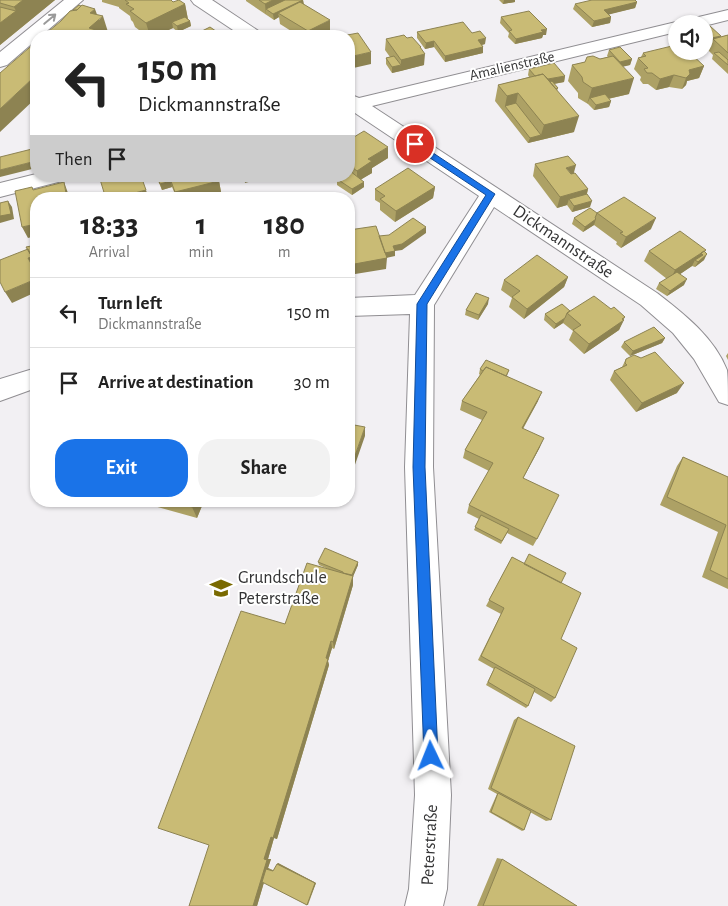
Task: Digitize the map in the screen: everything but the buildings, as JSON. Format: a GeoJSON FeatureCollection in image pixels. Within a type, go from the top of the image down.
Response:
{"type":"FeatureCollection","features":[{"type":"Feature","properties":{"kind":"street"},"geometry":{"type":"LineString","coordinates":[[38,30],[74,0]]}},
{"type":"Feature","properties":{"kind":"street"},"geometry":{"type":"LineString","coordinates":[[200,0],[245,30]]}},
{"type":"Feature","properties":{"kind":"street"},"geometry":{"type":"LineString","coordinates":[[709,2],[728,8]]}},
{"type":"Feature","properties":{"kind":"street"},"geometry":{"type":"LineString","coordinates":[[713,19],[728,15]]}},
{"type":"Feature","properties":{"kind":"street","name":"Amalienstraße"},"geometry":{"type":"LineString","coordinates":[[355,102],[668,29]]}},
{"type":"Feature","properties":{"kind":"street"},"geometry":{"type":"LineString","coordinates":[[0,61],[30,36]]}},
{"type":"Feature","properties":{"kind":"street","name":"Dickmannstraße"},"geometry":{"type":"LineString","coordinates":[[355,106],[649,299],[682,326],[703,352],[728,394]]}},
{"type":"Feature","properties":{"kind":"street"},"geometry":{"type":"LineString","coordinates":[[0,190],[31,182]]}},
{"type":"Feature","properties":{"kind":"street"},"geometry":{"type":"LineString","coordinates":[[355,307],[422,304],[491,194]]}},
{"type":"Feature","properties":{"kind":"street","name":"Peterstraße"},"geometry":{"type":"LineString","coordinates":[[422,304],[419,467],[432,795],[428,889],[424,906]]}},
{"type":"Feature","properties":{"kind":"street"},"geometry":{"type":"LineString","coordinates":[[0,390],[30,380]]}},
{"type":"Feature","properties":{"kind":"place","name":"Grundschule Peterstraße"},"geometry":{"type":"Point","coordinates":[221,588]}},
{"type":"Feature","properties":{"kind":"route"},"geometry":{"type":"LineString","coordinates":[[415,144],[491,194],[422,304],[419,467],[431,756]]}}]}
